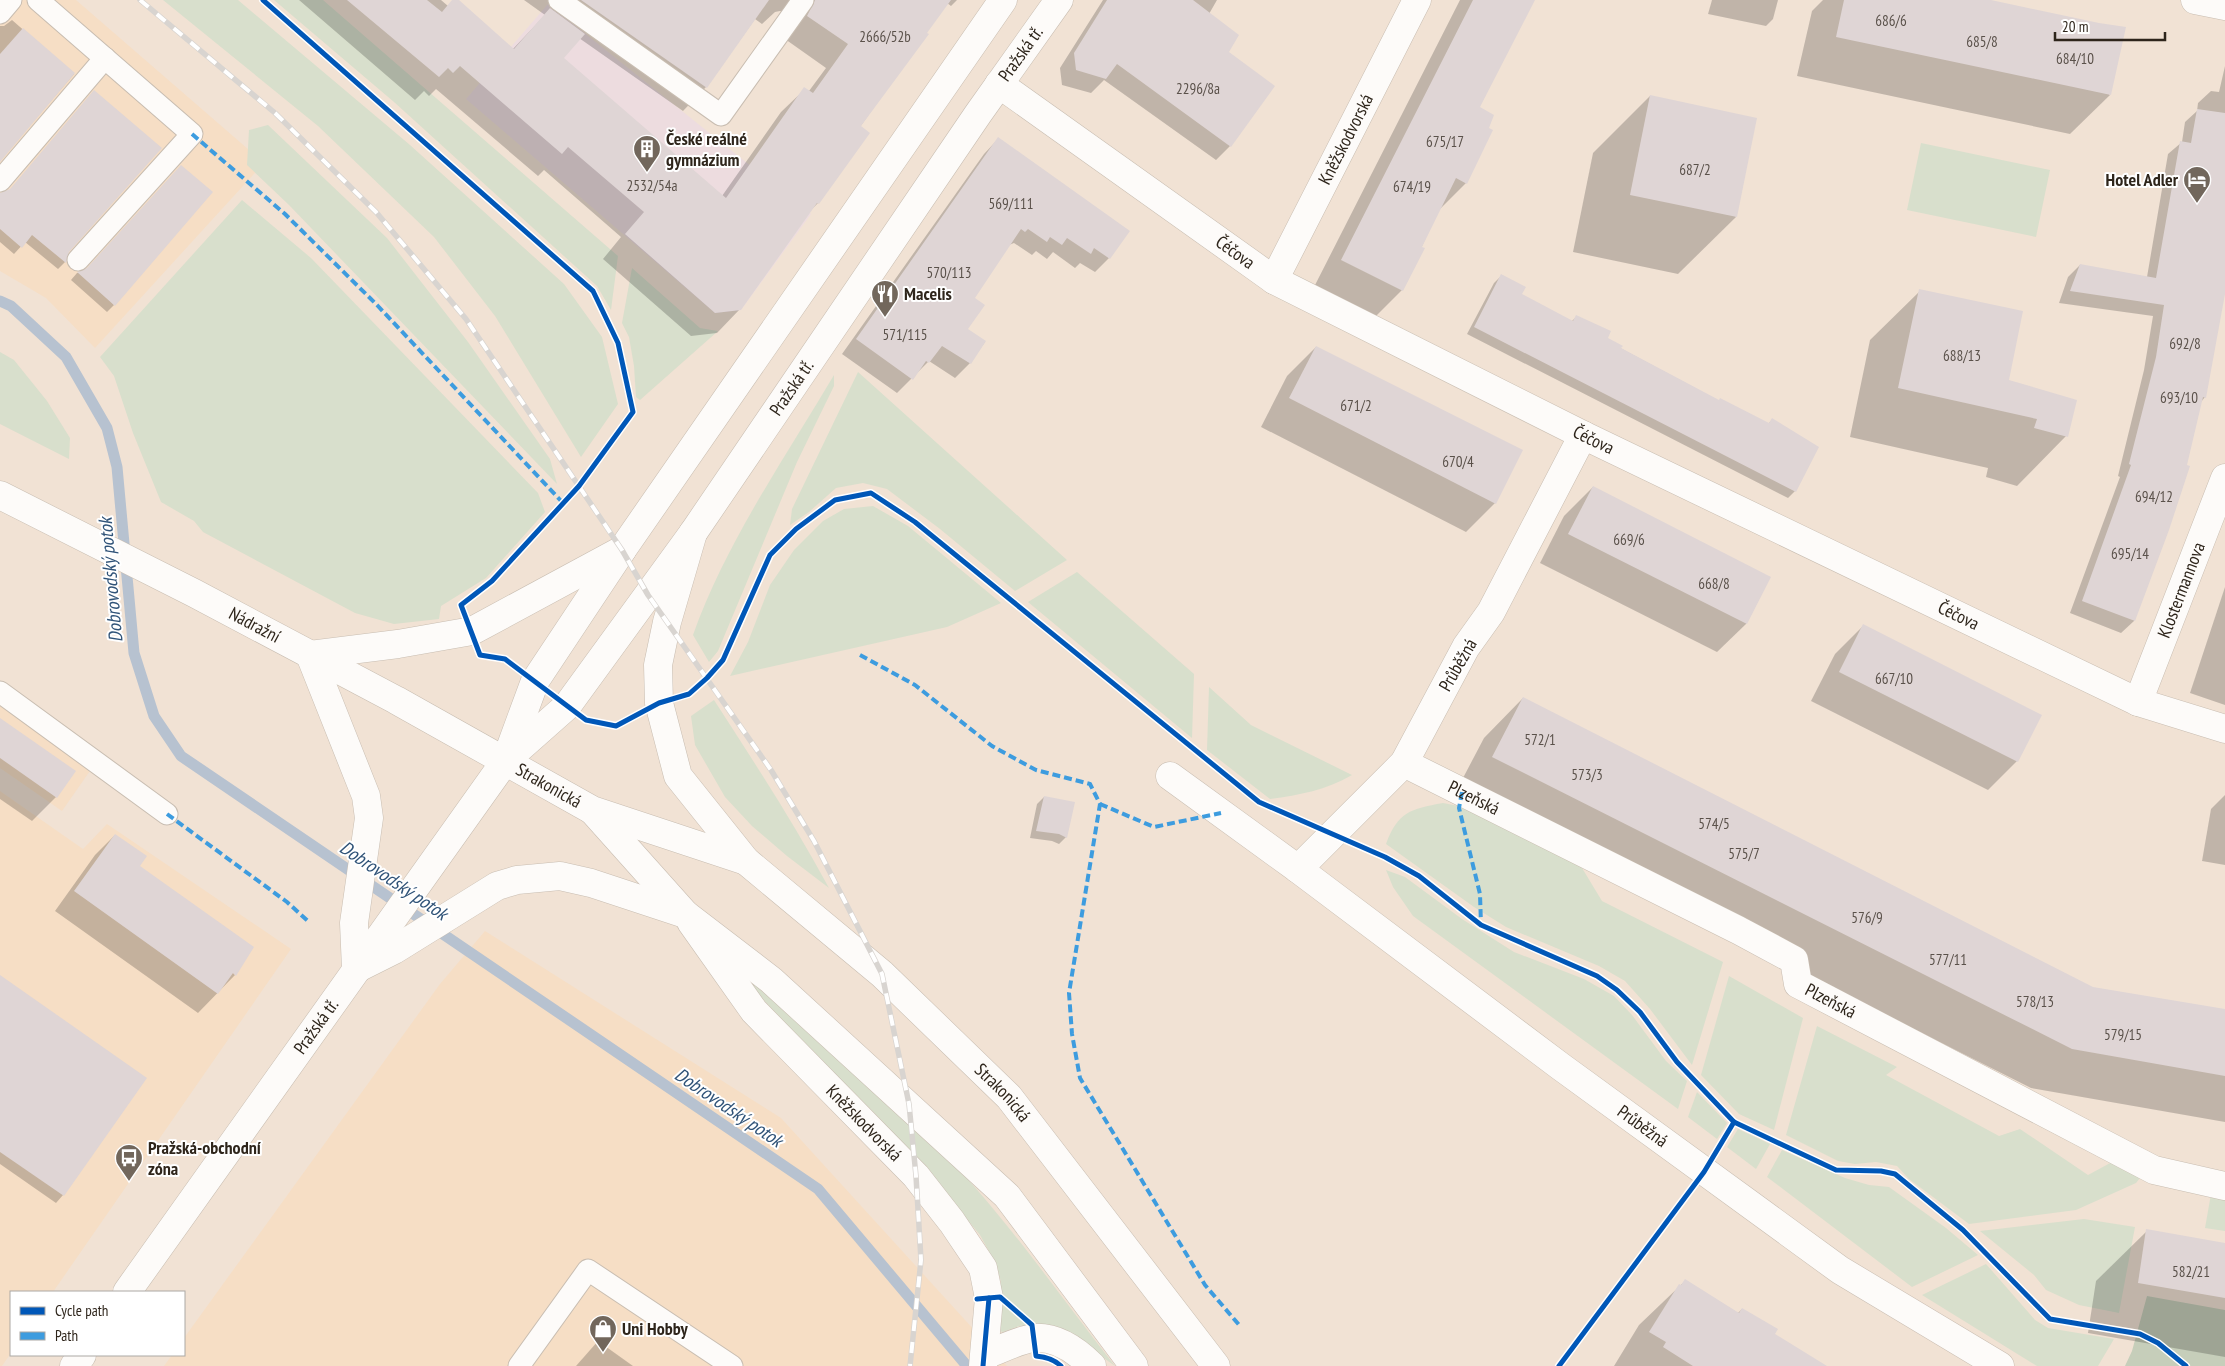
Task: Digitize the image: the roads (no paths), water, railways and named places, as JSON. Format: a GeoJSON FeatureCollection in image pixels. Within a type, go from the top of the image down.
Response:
{"type":"FeatureCollection","features":[{"type":"Feature","properties":{"kind":"street","name":"Pražská tř."},"geometry":{"type":"LineString","coordinates":[[506,760],[535,681],[622,550],[1003,0]]}},
{"type":"Feature","properties":{"kind":"street","name":"Pražská tř."},"geometry":{"type":"LineString","coordinates":[[128,1291],[356,969],[386,945],[417,885],[506,760],[567,706],[693,533],[999,84],[1059,0]]}},
{"type":"Feature","properties":{"kind":"street","name":"Kněžskodvorská"},"geometry":{"type":"LineString","coordinates":[[1274,280],[1417,0]]}},
{"type":"Feature","properties":{"kind":"street"},"geometry":{"type":"LineString","coordinates":[[2195,0],[2225,6]]}},
{"type":"Feature","properties":{"kind":"street","name":"Čéčova"},"geometry":{"type":"LineString","coordinates":[[999,84],[1274,280],[1583,435],[2138,702],[2225,729]]}},
{"type":"Feature","properties":{"kind":"street","name":"Průběžná"},"geometry":{"type":"LineString","coordinates":[[1298,869],[1404,763],[1466,647],[1491,612],[1583,435]]}},
{"type":"Feature","properties":{"kind":"street","name":"Klostermannova"},"geometry":{"type":"LineString","coordinates":[[2138,702],[2225,478]]}},
{"type":"Feature","properties":{"kind":"street","name":"Nádražní"},"geometry":{"type":"LineString","coordinates":[[0,495],[194,593],[506,760]]}},
{"type":"Feature","properties":{"kind":"street"},"geometry":{"type":"LineString","coordinates":[[693,533],[667,622],[658,665],[659,703],[678,776],[746,861]]}},
{"type":"Feature","properties":{"kind":"street"},"geometry":{"type":"LineString","coordinates":[[356,969],[354,923],[369,818],[366,796],[310,655],[398,644],[472,631],[622,550]]}},
{"type":"Feature","properties":{"kind":"street","name":"Strakonická"},"geometry":{"type":"LineString","coordinates":[[506,760],[592,810]]}},
{"type":"Feature","properties":{"kind":"street","name":"Plzeňská"},"geometry":{"type":"LineString","coordinates":[[1404,763],[1794,960],[1798,984],[2154,1170],[2225,1186]]}},
{"type":"Feature","properties":{"kind":"street","name":"Průběžná"},"geometry":{"type":"LineString","coordinates":[[1170,776],[1298,869],[1560,1066],[1840,1270],[2000,1366]]}},
{"type":"Feature","properties":{"kind":"street"},"geometry":{"type":"LineString","coordinates":[[592,810],[746,861]]}},
{"type":"Feature","properties":{"kind":"street"},"geometry":{"type":"LineString","coordinates":[[592,810],[685,914],[772,980],[1007,1196],[1134,1366]]}},
{"type":"Feature","properties":{"kind":"street","name":"Strakonická"},"geometry":{"type":"LineString","coordinates":[[746,861],[882,974],[1009,1097],[1216,1366]]}},
{"type":"Feature","properties":{"kind":"street"},"geometry":{"type":"LineString","coordinates":[[386,945],[457,911],[496,886],[516,880],[560,876],[591,883],[685,914]]}},
{"type":"Feature","properties":{"kind":"street","name":"Kněžskodvorská"},"geometry":{"type":"LineString","coordinates":[[685,914],[754,1011],[916,1176],[952,1222],[983,1268],[989,1298],[984,1360],[1034,1338],[1058,1342],[1076,1351],[1092,1366]]}},
{"type":"Feature","properties":{"kind":"lane"},"geometry":{"type":"LineString","coordinates":[[0,13],[11,0]]}},
{"type":"Feature","properties":{"kind":"lane"},"geometry":{"type":"LineString","coordinates":[[38,0],[192,134],[78,260]]}},
{"type":"Feature","properties":{"kind":"lane"},"geometry":{"type":"LineString","coordinates":[[559,0],[721,115],[803,0]]}},
{"type":"Feature","properties":{"kind":"lane"},"geometry":{"type":"LineString","coordinates":[[0,181],[104,58]]}},
{"type":"Feature","properties":{"kind":"lane"},"geometry":{"type":"LineString","coordinates":[[0,692],[167,814]]}},
{"type":"Feature","properties":{"kind":"lane"},"geometry":{"type":"LineString","coordinates":[[519,1366],[588,1270],[732,1366]]}},
{"type":"Feature","properties":{"kind":"waterway","name":"Dobrovodský potok"},"geometry":{"type":"LineString","coordinates":[[0,301],[11,306],[66,357],[107,428],[117,467],[134,653],[154,716],[181,756],[818,1189],[967,1366]]}},
{"type":"Feature","properties":{"kind":"railway"},"geometry":{"type":"LineString","coordinates":[[140,0],[275,113],[376,212],[466,319],[622,550],[648,595],[771,770],[814,841],[882,974],[909,1104],[921,1260],[910,1366]]}},
{"type":"Feature","properties":{"kind":"place","name":"České reálné gymnázium"},"geometry":{"type":"Point","coordinates":[647,173]}},
{"type":"Feature","properties":{"kind":"place","name":"Hotel Adler"},"geometry":{"type":"Point","coordinates":[2197,204]}},
{"type":"Feature","properties":{"kind":"place","name":"Macelis"},"geometry":{"type":"Point","coordinates":[885,318]}},
{"type":"Feature","properties":{"kind":"place","name":"Pražská-obchodní zóna"},"geometry":{"type":"Point","coordinates":[129,1182]}},
{"type":"Feature","properties":{"kind":"place","name":"Uni Hobby"},"geometry":{"type":"Point","coordinates":[603,1353]}}]}
